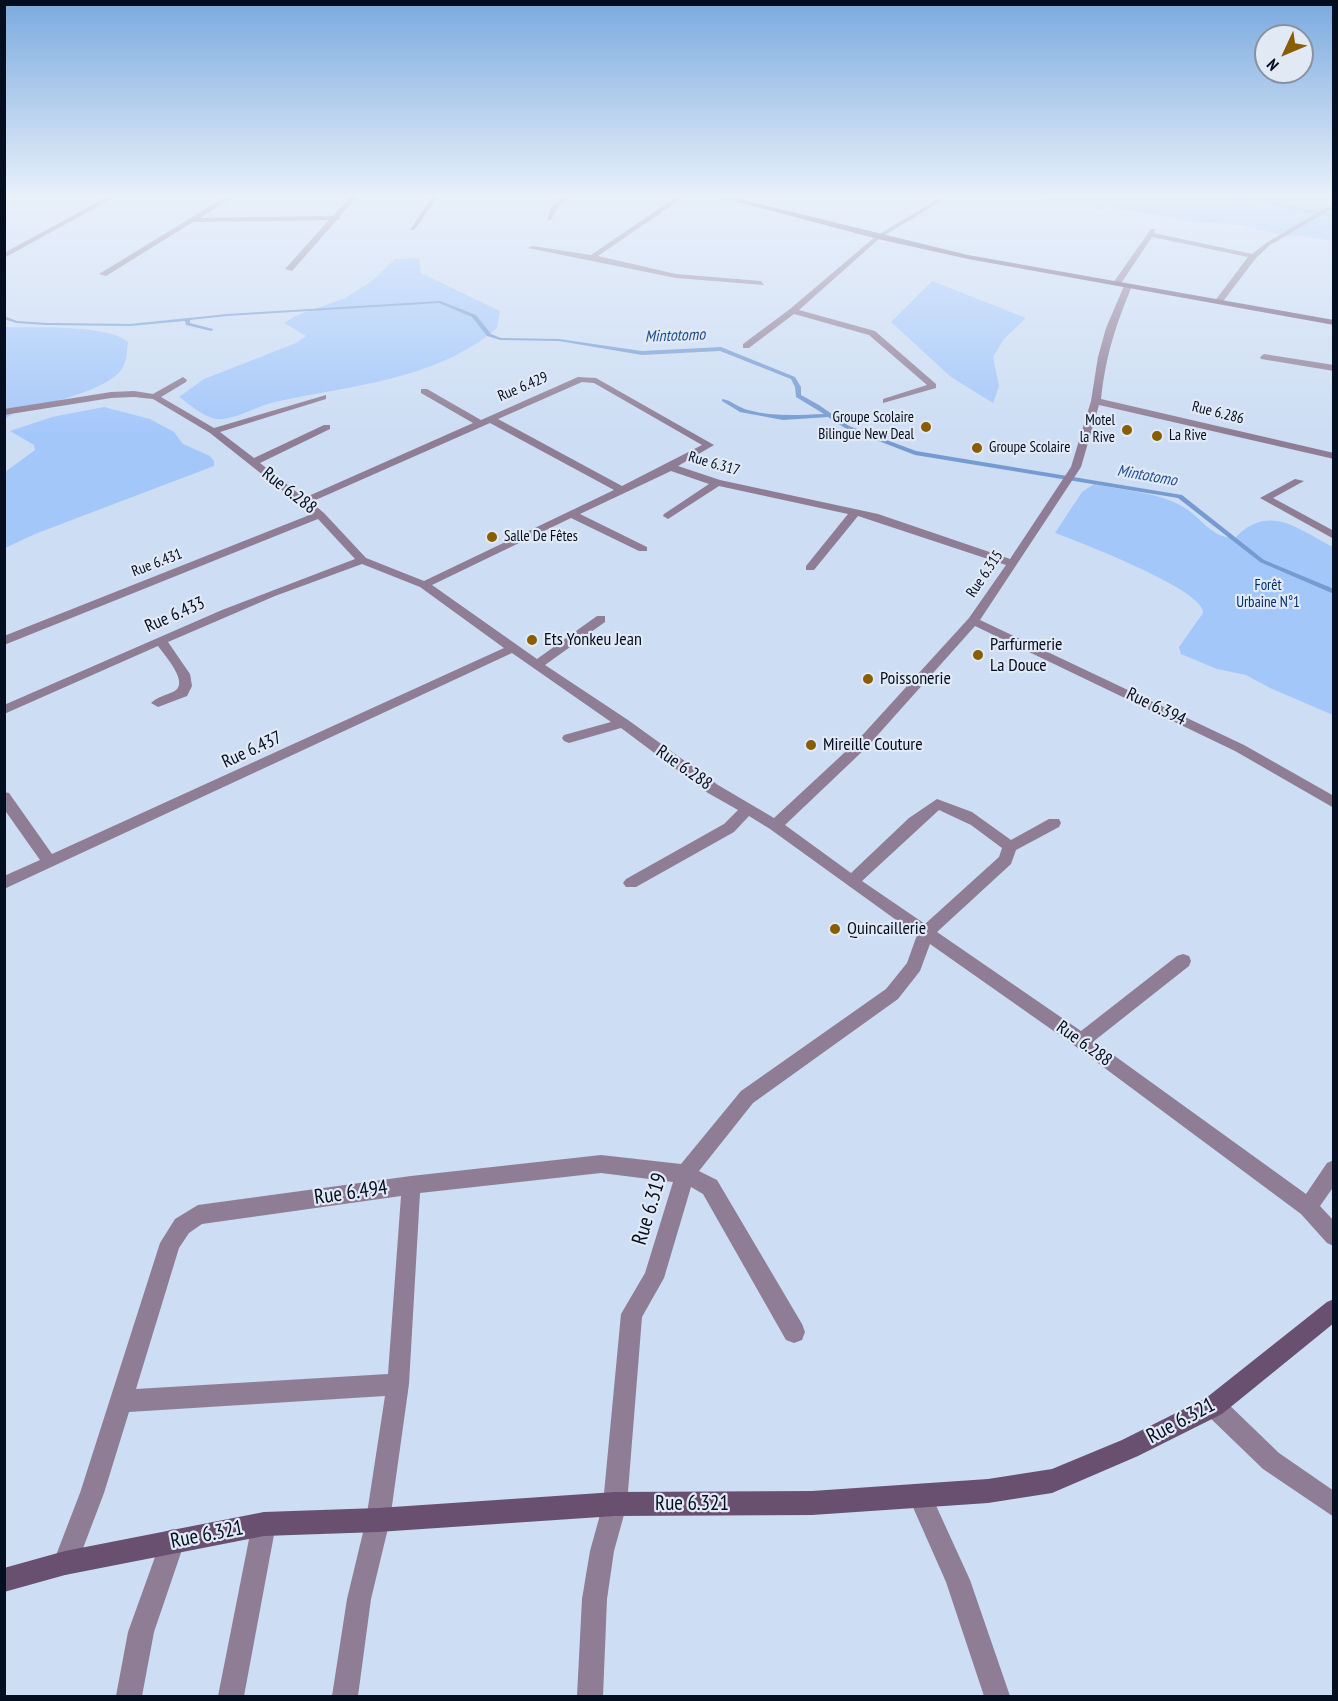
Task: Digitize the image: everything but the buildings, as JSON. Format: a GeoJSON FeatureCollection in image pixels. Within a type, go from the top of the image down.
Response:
{"type":"FeatureCollection","features":[{"type":"Feature","properties":{"kind":"main road"},"geometry":{"type":"LineString","coordinates":[[1078,276],[1334,323]]}},
{"type":"Feature","properties":{"kind":"main road","name":"Rue 6.321"},"geometry":{"type":"LineString","coordinates":[[4,1580],[65,1563],[264,1524],[378,1520],[615,1504],[812,1503],[988,1491],[1052,1481],[1130,1448],[1214,1406],[1334,1309]]}},
{"type":"Feature","properties":{"kind":"street"},"geometry":{"type":"LineString","coordinates":[[662,276],[675,280],[761,283]]}},
{"type":"Feature","properties":{"kind":"street"},"geometry":{"type":"LineString","coordinates":[[746,346],[832,276]]}},
{"type":"Feature","properties":{"kind":"street"},"geometry":{"type":"LineString","coordinates":[[1117,284],[1122,276]]}},
{"type":"Feature","properties":{"kind":"street"},"geometry":{"type":"LineString","coordinates":[[1218,302],[1237,276]]}},
{"type":"Feature","properties":{"kind":"street","name":"Rue 6.315"},"geometry":{"type":"LineString","coordinates":[[775,825],[862,744],[973,621],[1066,484],[1076,467],[1096,401],[1105,347],[1128,286]]}},
{"type":"Feature","properties":{"kind":"street"},"geometry":{"type":"LineString","coordinates":[[793,310],[872,333],[933,386],[886,401]]}},
{"type":"Feature","properties":{"kind":"street"},"geometry":{"type":"LineString","coordinates":[[1264,357],[1334,368]]}},
{"type":"Feature","properties":{"kind":"street","name":"Rue 6.429"},"geometry":{"type":"LineString","coordinates":[[303,502],[478,422],[581,379],[596,381],[709,445],[670,467]]}},
{"type":"Feature","properties":{"kind":"street"},"geometry":{"type":"LineString","coordinates":[[155,397],[183,380]]}},
{"type":"Feature","properties":{"kind":"street"},"geometry":{"type":"LineString","coordinates":[[424,391],[478,422]]}},
{"type":"Feature","properties":{"kind":"street","name":"Rue 6.288"},"geometry":{"type":"LineString","coordinates":[[4,412],[111,394],[155,397],[213,431],[320,515],[362,560],[424,585],[746,810],[775,825],[851,881],[1081,1041],[1308,1207],[1334,1236]]}},
{"type":"Feature","properties":{"kind":"street"},"geometry":{"type":"LineString","coordinates":[[213,431],[322,397]]}},
{"type":"Feature","properties":{"kind":"street","name":"Rue 6.286"},"geometry":{"type":"LineString","coordinates":[[1096,401],[1334,456]]}},
{"type":"Feature","properties":{"kind":"street"},"geometry":{"type":"LineString","coordinates":[[489,418],[621,490]]}},
{"type":"Feature","properties":{"kind":"street"},"geometry":{"type":"LineString","coordinates":[[252,463],[327,427]]}},
{"type":"Feature","properties":{"kind":"street","name":"Rue 6.317"},"geometry":{"type":"LineString","coordinates":[[424,585],[573,515],[592,502],[670,467],[717,483],[856,511],[908,526],[1012,563]]}},
{"type":"Feature","properties":{"kind":"street"},"geometry":{"type":"LineString","coordinates":[[1299,481],[1265,498],[1334,536]]}},
{"type":"Feature","properties":{"kind":"street"},"geometry":{"type":"LineString","coordinates":[[668,516],[717,483]]}},
{"type":"Feature","properties":{"kind":"street"},"geometry":{"type":"LineString","coordinates":[[810,568],[856,511]]}},
{"type":"Feature","properties":{"kind":"street","name":"Rue 6.431"},"geometry":{"type":"LineString","coordinates":[[4,641],[320,515]]}},
{"type":"Feature","properties":{"kind":"street"},"geometry":{"type":"LineString","coordinates":[[573,515],[643,549]]}},
{"type":"Feature","properties":{"kind":"street","name":"Rue 6.433"},"geometry":{"type":"LineString","coordinates":[[4,710],[309,578],[362,560]]}},
{"type":"Feature","properties":{"kind":"street"},"geometry":{"type":"LineString","coordinates":[[537,665],[602,619]]}},
{"type":"Feature","properties":{"kind":"street","name":"Rue 6.394"},"geometry":{"type":"LineString","coordinates":[[973,621],[1067,663],[1248,751],[1294,775],[1334,802]]}},
{"type":"Feature","properties":{"kind":"street"},"geometry":{"type":"LineString","coordinates":[[158,703],[182,693],[186,686],[184,674],[161,641]]}},
{"type":"Feature","properties":{"kind":"street","name":"Rue 6.437"},"geometry":{"type":"LineString","coordinates":[[4,883],[513,648]]}},
{"type":"Feature","properties":{"kind":"street"},"geometry":{"type":"LineString","coordinates":[[569,738],[624,723]]}},
{"type":"Feature","properties":{"kind":"street"},"geometry":{"type":"LineString","coordinates":[[4,797],[49,862]]}},
{"type":"Feature","properties":{"kind":"street"},"geometry":{"type":"LineString","coordinates":[[851,881],[872,866],[918,816],[937,804],[952,808],[996,833],[1010,847]]}},
{"type":"Feature","properties":{"kind":"street"},"geometry":{"type":"LineString","coordinates":[[631,883],[729,828],[746,810]]}},
{"type":"Feature","properties":{"kind":"street","name":"Rue 6.319"},"geometry":{"type":"LineString","coordinates":[[590,1696],[590,1631],[605,1533],[615,1504],[632,1314],[654,1278],[685,1174],[747,1097],[892,994],[914,966],[926,933],[1006,860],[1010,847],[1054,823]]}},
{"type":"Feature","properties":{"kind":"street"},"geometry":{"type":"LineString","coordinates":[[1081,1041],[1183,961]]}},
{"type":"Feature","properties":{"kind":"street","name":"Rue 6.494"},"geometry":{"type":"LineString","coordinates":[[65,1563],[92,1493],[170,1243],[182,1226],[198,1215],[411,1185],[601,1164],[685,1174],[710,1187],[794,1332]]}},
{"type":"Feature","properties":{"kind":"street"},"geometry":{"type":"LineString","coordinates":[[1308,1207],[1334,1169]]}},
{"type":"Feature","properties":{"kind":"street"},"geometry":{"type":"LineString","coordinates":[[345,1696],[359,1599],[378,1520],[398,1384],[411,1185]]}},
{"type":"Feature","properties":{"kind":"street"},"geometry":{"type":"LineString","coordinates":[[120,1401],[398,1384]]}},
{"type":"Feature","properties":{"kind":"street"},"geometry":{"type":"LineString","coordinates":[[1214,1406],[1271,1461],[1334,1505]]}},
{"type":"Feature","properties":{"kind":"street"},"geometry":{"type":"LineString","coordinates":[[920,1496],[958,1580],[997,1696]]}},
{"type":"Feature","properties":{"kind":"street"},"geometry":{"type":"LineString","coordinates":[[231,1696],[264,1524]]}},
{"type":"Feature","properties":{"kind":"street"},"geometry":{"type":"LineString","coordinates":[[129,1696],[141,1632],[173,1541]]}},
{"type":"Feature","properties":{"kind":"green space"},"geometry":{"type":"Polygon","coordinates":[[[377,276],[428,276],[500,311],[497,328],[473,346],[447,360],[420,370],[362,385],[275,402],[229,418],[211,418],[179,397],[204,379],[296,343],[306,336],[284,323],[295,316],[345,298],[377,276]]]}},
{"type":"Feature","properties":{"kind":"green space"},"geometry":{"type":"Polygon","coordinates":[[[932,281],[1026,318],[1004,339],[993,357],[999,386],[993,403],[951,377],[891,322],[932,281]]]}},
{"type":"Feature","properties":{"kind":"green space"},"geometry":{"type":"Polygon","coordinates":[[[5,327],[51,327],[105,332],[128,342],[125,363],[118,374],[92,389],[15,412],[5,419],[5,327]]]}},
{"type":"Feature","properties":{"kind":"green space"},"geometry":{"type":"Polygon","coordinates":[[[104,407],[150,419],[174,432],[183,444],[210,456],[214,461],[214,466],[35,534],[5,548],[5,472],[35,450],[34,445],[10,431],[52,417],[104,407]]]}},
{"type":"Feature","properties":{"kind":"green space","name":"Forêt Urbaine N°1"},"geometry":{"type":"Polygon","coordinates":[[[1094,484],[1149,494],[1180,505],[1212,530],[1226,537],[1235,538],[1248,527],[1260,522],[1272,521],[1296,527],[1333,547],[1333,715],[1246,675],[1217,669],[1181,654],[1179,647],[1203,613],[1199,604],[1185,592],[1164,580],[1055,533],[1082,492],[1094,484]]]}},
{"type":"Feature","properties":{"kind":"waterway","name":"Mintotomo"},"geometry":{"type":"LineString","coordinates":[[187,319],[440,302],[474,316],[489,335],[500,339],[559,340],[642,353],[721,349],[793,378],[798,387],[798,396],[847,427],[915,453],[1180,496],[1262,561],[1334,592]]}},
{"type":"Feature","properties":{"kind":"waterway","name":"Mintotomo"},"geometry":{"type":"LineString","coordinates":[[4,317],[16,322],[47,324],[130,325],[187,319]]}},
{"type":"Feature","properties":{"kind":"waterway"},"geometry":{"type":"LineString","coordinates":[[187,319],[188,324],[211,330]]}},
{"type":"Feature","properties":{"kind":"waterway"},"geometry":{"type":"LineString","coordinates":[[724,400],[742,410]]}},
{"type":"Feature","properties":{"kind":"waterway"},"geometry":{"type":"LineString","coordinates":[[742,411],[783,418],[828,415]]}},
{"type":"Feature","properties":{"kind":"place","name":"Groupe Scolaire Bilingue New Deal"},"geometry":{"type":"Point","coordinates":[926,427]}},
{"type":"Feature","properties":{"kind":"place","name":"Motel la Rive"},"geometry":{"type":"Point","coordinates":[1127,430]}},
{"type":"Feature","properties":{"kind":"place","name":"La Rive"},"geometry":{"type":"Point","coordinates":[1157,436]}},
{"type":"Feature","properties":{"kind":"place","name":"Groupe Scolaire"},"geometry":{"type":"Point","coordinates":[977,448]}},
{"type":"Feature","properties":{"kind":"place","name":"Salle De Fêtes"},"geometry":{"type":"Point","coordinates":[492,537]}},
{"type":"Feature","properties":{"kind":"place","name":"Ets Yonkeu Jean"},"geometry":{"type":"Point","coordinates":[532,640]}},
{"type":"Feature","properties":{"kind":"place","name":"Parfurmerie La Douce"},"geometry":{"type":"Point","coordinates":[978,655]}},
{"type":"Feature","properties":{"kind":"place","name":"Poissonerie"},"geometry":{"type":"Point","coordinates":[868,679]}},
{"type":"Feature","properties":{"kind":"place","name":"Mireille Couture"},"geometry":{"type":"Point","coordinates":[811,745]}},
{"type":"Feature","properties":{"kind":"place","name":"Quincaillerie"},"geometry":{"type":"Point","coordinates":[835,929]}}]}
